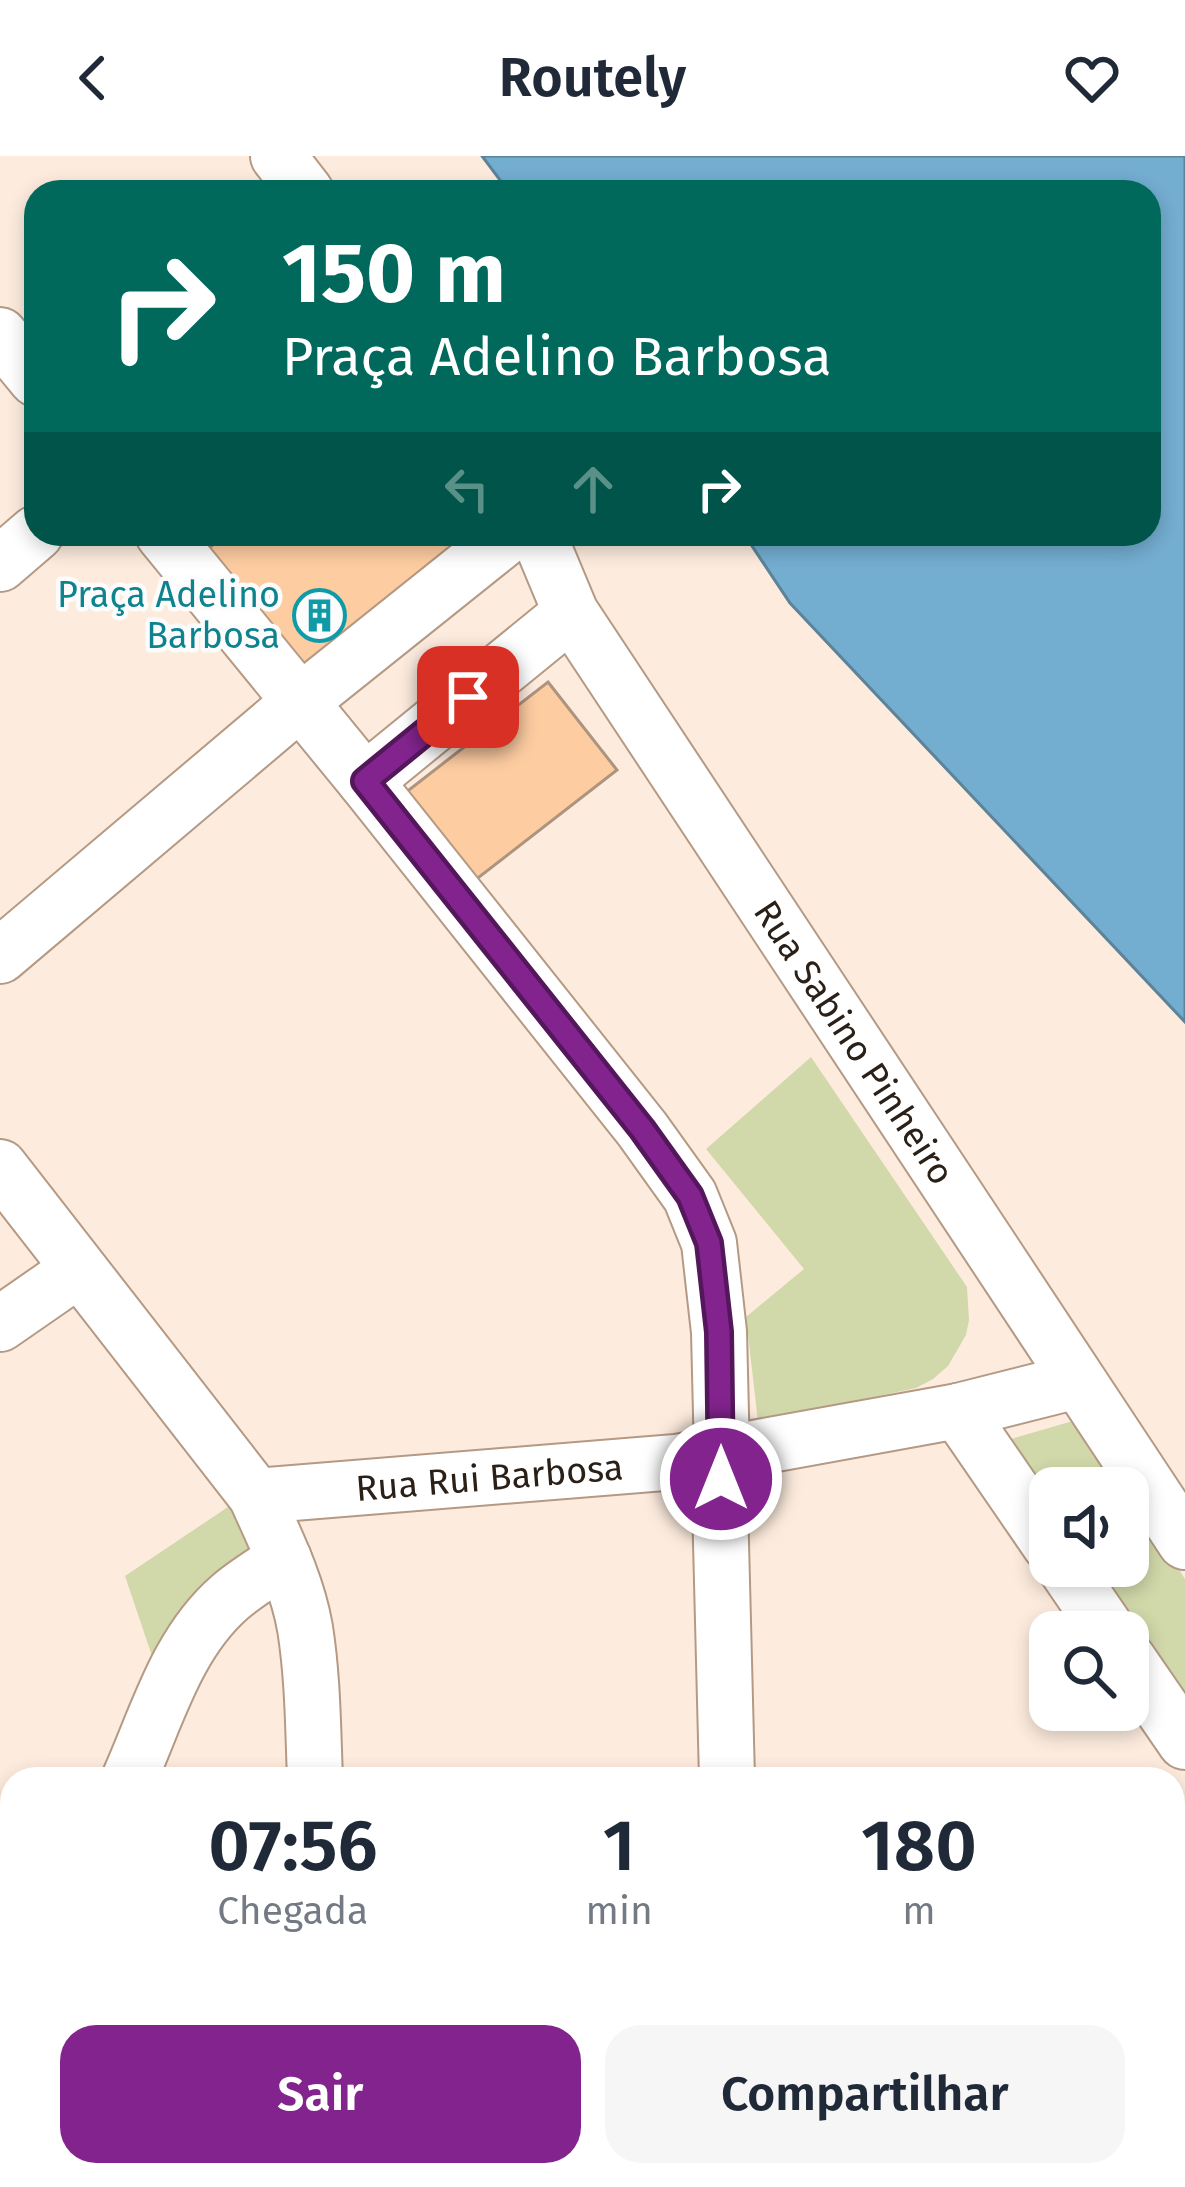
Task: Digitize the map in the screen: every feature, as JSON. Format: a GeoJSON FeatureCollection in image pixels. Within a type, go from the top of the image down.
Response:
{"type":"FeatureCollection","features":[{"type":"Feature","properties":{"kind":"street"},"geometry":{"type":"LineString","coordinates":[[278,156],[297,180]]}},
{"type":"Feature","properties":{"kind":"street"},"geometry":{"type":"LineString","coordinates":[[0,335],[24,364]]}},
{"type":"Feature","properties":{"kind":"street"},"geometry":{"type":"LineString","coordinates":[[0,564],[24,543]]}},
{"type":"Feature","properties":{"kind":"street"},"geometry":{"type":"LineString","coordinates":[[173,546],[642,1129],[690,1196],[709,1243],[719,1332],[727,1767]]}},
{"type":"Feature","properties":{"kind":"street"},"geometry":{"type":"LineString","coordinates":[[0,956],[300,702],[495,546]]}},
{"type":"Feature","properties":{"kind":"street","name":"Rua Sabino Pinheiro"},"geometry":{"type":"LineString","coordinates":[[543,546],[571,613],[1185,1542]]}},
{"type":"Feature","properties":{"kind":"street"},"geometry":{"type":"LineString","coordinates":[[365,781],[571,613]]}},
{"type":"Feature","properties":{"kind":"street"},"geometry":{"type":"LineString","coordinates":[[0,1167],[256,1496],[284,1559],[304,1626],[314,1767]]}},
{"type":"Feature","properties":{"kind":"street"},"geometry":{"type":"LineString","coordinates":[[0,1324],[78,1270]]}},
{"type":"Feature","properties":{"kind":"street","name":"Rua Rui Barbosa"},"geometry":{"type":"LineString","coordinates":[[256,1496],[676,1462],[958,1411],[1077,1381]]}},
{"type":"Feature","properties":{"kind":"street"},"geometry":{"type":"LineString","coordinates":[[958,1411],[1029,1515]]}},
{"type":"Feature","properties":{"kind":"street"},"geometry":{"type":"LineString","coordinates":[[134,1767],[176,1668],[201,1629],[230,1598],[284,1559]]}},
{"type":"Feature","properties":{"kind":"street"},"geometry":{"type":"LineString","coordinates":[[1149,1690],[1185,1742]]}},
{"type":"Feature","properties":{"kind":"green space"},"geometry":{"type":"Polygon","coordinates":[[[811,1057],[967,1287],[969,1320],[948,1366],[916,1388],[758,1422],[746,1317],[804,1269],[706,1149],[811,1057]]]}},
{"type":"Feature","properties":{"kind":"green space"},"geometry":{"type":"Polygon","coordinates":[[[1083,1418],[1114,1467],[1029,1467],[1029,1484],[1001,1442],[1083,1418]]]}},
{"type":"Feature","properties":{"kind":"green space"},"geometry":{"type":"Polygon","coordinates":[[[231,1505],[256,1564],[199,1604],[152,1656],[125,1576],[231,1505]]]}},
{"type":"Feature","properties":{"kind":"green space"},"geometry":{"type":"Polygon","coordinates":[[[1149,1522],[1185,1579],[1185,1712],[1149,1659],[1149,1611],[1116,1611],[1099,1587],[1149,1587],[1149,1522]]]}},
{"type":"Feature","properties":{"kind":"water"},"geometry":{"type":"Polygon","coordinates":[[[482,156],[1185,156],[1185,1022],[790,603],[752,546],[1161,546],[1161,180],[500,180],[482,156]]]}},
{"type":"Feature","properties":{"kind":"building","name":"Praça Adelino Barbosa"},"geometry":{"type":"Polygon","coordinates":[[[212,546],[470,546],[304,677],[205,552],[212,546]]]}},
{"type":"Feature","properties":{"kind":"building"},"geometry":{"type":"Polygon","coordinates":[[[548,682],[617,770],[474,881],[405,793],[548,682]]]}},
{"type":"Feature","properties":{"kind":"place","name":"Praça Adelino Barbosa"},"geometry":{"type":"Point","coordinates":[319,615]}},
{"type":"Feature","properties":{"kind":"route"},"geometry":{"type":"LineString","coordinates":[[468,697],[365,781],[690,1196],[709,1243],[719,1332],[721,1479]]}}]}
